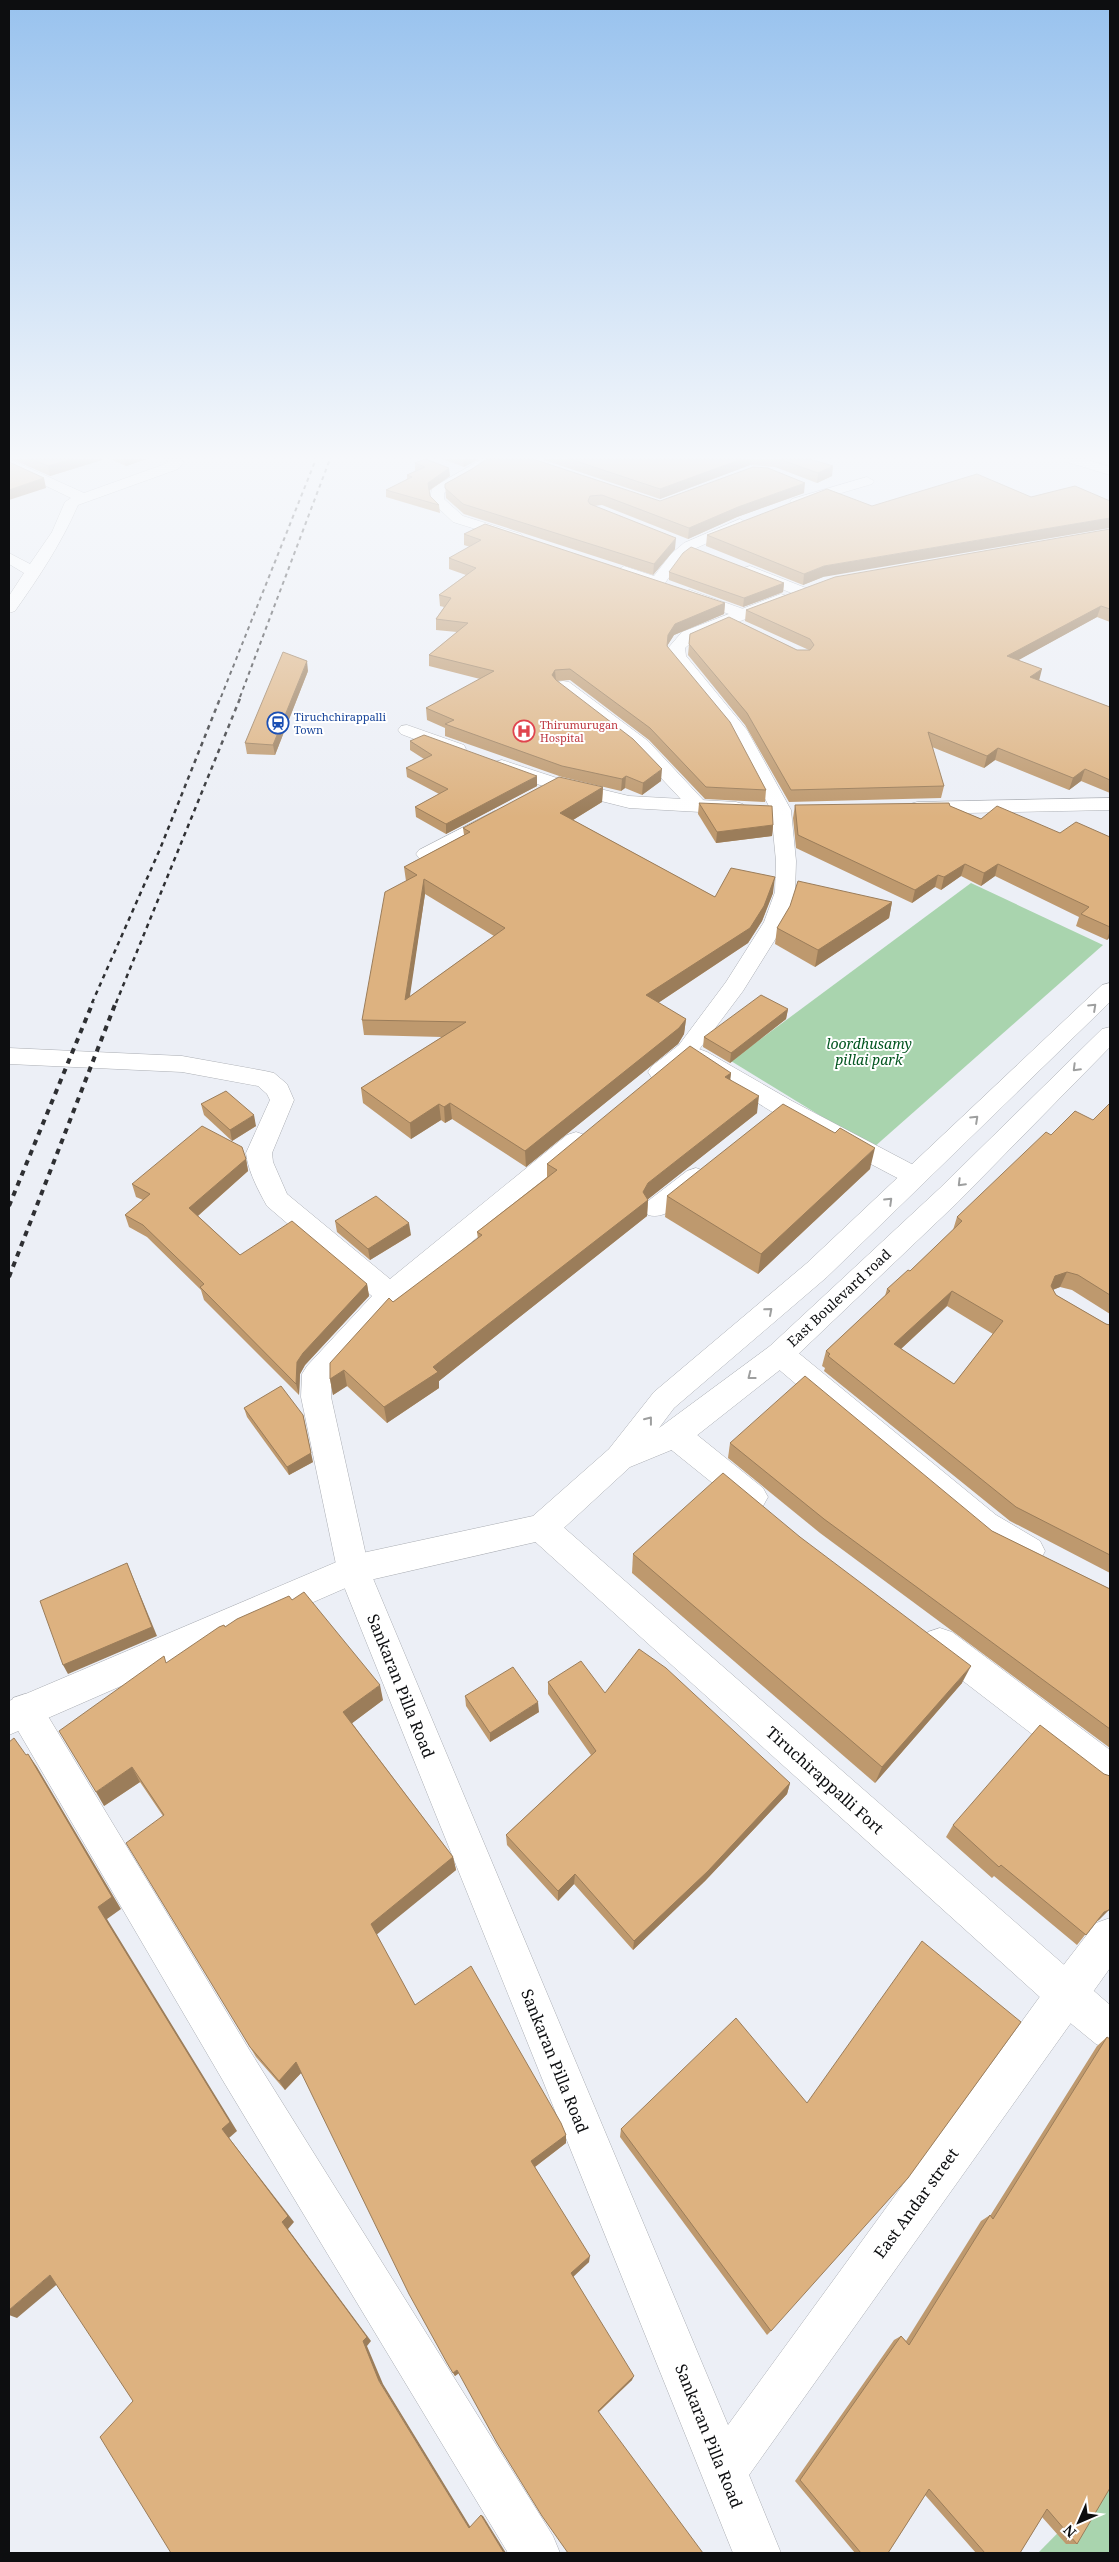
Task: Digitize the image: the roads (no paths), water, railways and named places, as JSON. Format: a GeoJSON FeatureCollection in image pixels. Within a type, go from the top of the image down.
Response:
{"type":"FeatureCollection","features":[{"type":"Feature","properties":{"kind":"street"},"geometry":{"type":"LineString","coordinates":[[9,608],[29,579]]}},
{"type":"Feature","properties":{"kind":"street"},"geometry":{"type":"LineString","coordinates":[[646,579],[739,621]]}},
{"type":"Feature","properties":{"kind":"street"},"geometry":{"type":"LineString","coordinates":[[657,582],[660,579]]}},
{"type":"Feature","properties":{"kind":"street"},"geometry":{"type":"LineString","coordinates":[[649,1081],[687,1050],[735,986],[775,922],[782,907],[785,892],[786,861],[774,810],[738,730],[676,655],[677,647],[688,636],[739,621],[808,589],[776,579]]}},
{"type":"Feature","properties":{"kind":"street"},"geometry":{"type":"LineString","coordinates":[[563,686],[642,745],[699,807]]}},
{"type":"Feature","properties":{"kind":"street"},"geometry":{"type":"LineString","coordinates":[[407,730],[556,784],[629,802],[774,810]]}},
{"type":"Feature","properties":{"kind":"street"},"geometry":{"type":"LineString","coordinates":[[530,798],[556,784]]}},
{"type":"Feature","properties":{"kind":"street"},"geometry":{"type":"LineString","coordinates":[[900,808],[1110,804]]}},
{"type":"Feature","properties":{"kind":"street"},"geometry":{"type":"LineString","coordinates":[[426,854],[513,807]]}},
{"type":"Feature","properties":{"kind":"street"},"geometry":{"type":"LineString","coordinates":[[619,1458],[664,1400],[817,1270],[1110,990]]}},
{"type":"Feature","properties":{"kind":"street","name":"East Boulevard road"},"geometry":{"type":"LineString","coordinates":[[542,1528],[619,1458],[675,1435],[780,1354],[949,1195],[1110,1034]]}},
{"type":"Feature","properties":{"kind":"street"},"geometry":{"type":"LineString","coordinates":[[687,1050],[783,1106],[914,1176]]}},
{"type":"Feature","properties":{"kind":"street"},"geometry":{"type":"LineString","coordinates":[[9,1056],[182,1064],[265,1079],[278,1090],[283,1098],[259,1153],[260,1162],[276,1199],[390,1295]]}},
{"type":"Feature","properties":{"kind":"street"},"geometry":{"type":"LineString","coordinates":[[760,1124],[783,1106]]}},
{"type":"Feature","properties":{"kind":"street","name":"Sankaran Pilla Road"},"geometry":{"type":"LineString","coordinates":[[588,1132],[390,1295],[317,1374],[316,1396],[353,1569],[757,2553]]}},
{"type":"Feature","properties":{"kind":"street"},"geometry":{"type":"LineString","coordinates":[[657,1208],[716,1160]]}},
{"type":"Feature","properties":{"kind":"street"},"geometry":{"type":"LineString","coordinates":[[780,1354],[985,1525],[1010,1542],[1058,1566]]}},
{"type":"Feature","properties":{"kind":"street"},"geometry":{"type":"LineString","coordinates":[[675,1435],[771,1513]]}},
{"type":"Feature","properties":{"kind":"street"},"geometry":{"type":"LineString","coordinates":[[536,2553],[236,2065],[17,1714],[353,1569],[542,1528]]}},
{"type":"Feature","properties":{"kind":"street","name":"Tiruchirappalli Fort"},"geometry":{"type":"LineString","coordinates":[[542,1528],[1066,1994],[1110,2030]]}},
{"type":"Feature","properties":{"kind":"street"},"geometry":{"type":"LineString","coordinates":[[919,1628],[1110,1772]]}},
{"type":"Feature","properties":{"kind":"street","name":"East Andar street"},"geometry":{"type":"LineString","coordinates":[[723,2471],[1066,1994],[1110,1937]]}},
{"type":"Feature","properties":{"kind":"railway"},"geometry":{"type":"LineString","coordinates":[[221,697],[268,579]]}},
{"type":"Feature","properties":{"kind":"railway"},"geometry":{"type":"LineString","coordinates":[[240,697],[285,579]]}},
{"type":"Feature","properties":{"kind":"railway"},"geometry":{"type":"LineString","coordinates":[[92,1003],[160,849],[221,696]]}},
{"type":"Feature","properties":{"kind":"railway"},"geometry":{"type":"LineString","coordinates":[[116,1003],[241,696]]}},
{"type":"Feature","properties":{"kind":"railway"},"geometry":{"type":"LineString","coordinates":[[9,1206],[93,1002]]}},
{"type":"Feature","properties":{"kind":"railway"},"geometry":{"type":"LineString","coordinates":[[9,1277],[116,1002]]}},
{"type":"Feature","properties":{"kind":"place","name":"Tiruchchirappalli Town"},"geometry":{"type":"Point","coordinates":[278,723]}},
{"type":"Feature","properties":{"kind":"place","name":"Thirumurugan Hospital"},"geometry":{"type":"Point","coordinates":[524,731]}},
{"type":"Feature","properties":{"kind":"park label","name":"loordhusamy pillai park"},"geometry":{"type":"Point","coordinates":[869,1052]}}]}
